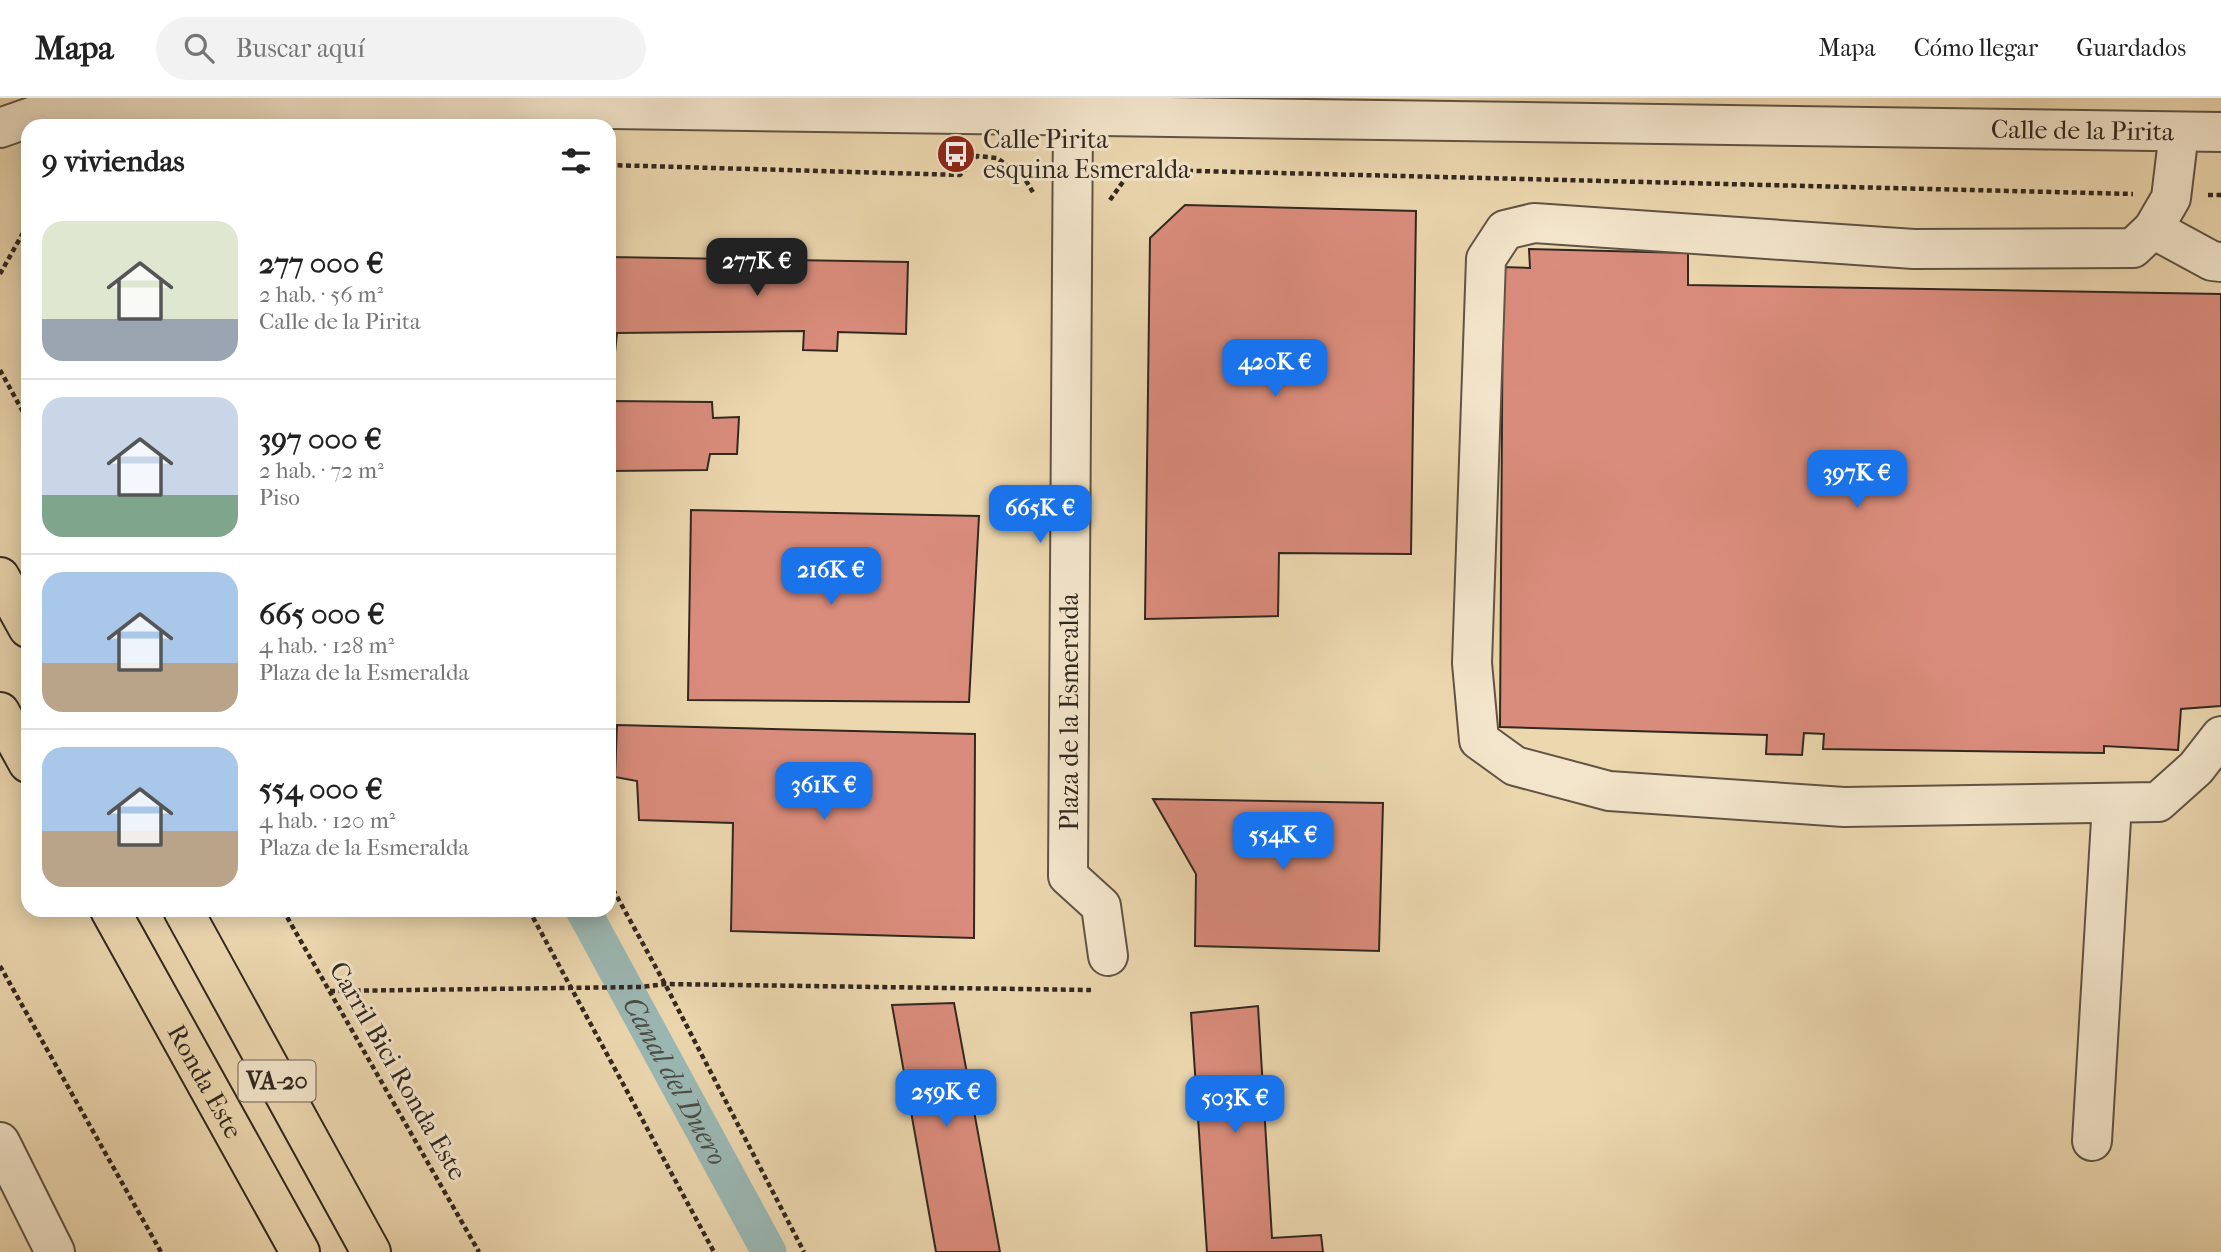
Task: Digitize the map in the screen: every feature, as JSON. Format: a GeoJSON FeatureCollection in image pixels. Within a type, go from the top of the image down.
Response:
{"type":"FeatureCollection","features":[{"type":"Feature","properties":{"kind":"highway"},"geometry":{"type":"LineString","coordinates":[[0,577],[21,615]]}},
{"type":"Feature","properties":{"kind":"highway"},"geometry":{"type":"LineString","coordinates":[[0,712],[21,750]]}},
{"type":"Feature","properties":{"kind":"highway","name":"Ronda Este"},"geometry":{"type":"LineString","coordinates":[[114,917],[300,1252]]}},
{"type":"Feature","properties":{"kind":"highway","name":"VA-20"},"geometry":{"type":"LineString","coordinates":[[187,917],[371,1252]]}},
{"type":"Feature","properties":{"kind":"street","name":"Calle de la Pirita"},"geometry":{"type":"LineString","coordinates":[[2,131],[43,103],[335,102],[1073,116],[1166,108],[1404,108],[2221,132]]}},
{"type":"Feature","properties":{"kind":"street","name":"Plaza de la Esmeralda"},"geometry":{"type":"LineString","coordinates":[[1073,116],[1068,876],[1101,906],[1108,956]]}},
{"type":"Feature","properties":{"kind":"street"},"geometry":{"type":"LineString","coordinates":[[2179,132],[2171,196],[2153,229],[2133,248],[1914,249],[1534,223],[1505,230],[1486,259],[1472,663],[1479,740],[1515,766],[1609,791],[1844,807],[2158,802],[2196,768],[2221,736]]}},
{"type":"Feature","properties":{"kind":"street"},"geometry":{"type":"LineString","coordinates":[[2153,229],[2212,261],[2221,262]]}},
{"type":"Feature","properties":{"kind":"street"},"geometry":{"type":"LineString","coordinates":[[2092,1141],[2112,803]]}},
{"type":"Feature","properties":{"kind":"street"},"geometry":{"type":"LineString","coordinates":[[0,1142],[55,1252]]}},
{"type":"Feature","properties":{"kind":"path"},"geometry":{"type":"LineString","coordinates":[[616,165],[960,175],[977,156],[997,158],[1025,179],[1036,197]]}},
{"type":"Feature","properties":{"kind":"path"},"geometry":{"type":"LineString","coordinates":[[1105,207],[1125,179],[1144,166],[1157,170],[2171,196],[2221,195]]}},
{"type":"Feature","properties":{"kind":"path"},"geometry":{"type":"LineString","coordinates":[[0,274],[21,236]]}},
{"type":"Feature","properties":{"kind":"path"},"geometry":{"type":"LineString","coordinates":[[0,370],[21,408]]}},
{"type":"Feature","properties":{"kind":"path"},"geometry":{"type":"LineString","coordinates":[[616,895],[804,1252]]}},
{"type":"Feature","properties":{"kind":"path","name":"Carril Bici Ronda Este"},"geometry":{"type":"LineString","coordinates":[[287,917],[479,1252]]}},
{"type":"Feature","properties":{"kind":"path"},"geometry":{"type":"LineString","coordinates":[[533,917],[715,1252]]}},
{"type":"Feature","properties":{"kind":"path"},"geometry":{"type":"LineString","coordinates":[[330,991],[665,984],[1107,990],[1108,956]]}},
{"type":"Feature","properties":{"kind":"path"},"geometry":{"type":"LineString","coordinates":[[0,966],[161,1252]]}},
{"type":"Feature","properties":{"kind":"building"},"geometry":{"type":"Polygon","coordinates":[[[1185,205],[1416,211],[1411,554],[1279,553],[1278,616],[1145,619],[1150,238],[1185,205]]]}},
{"type":"Feature","properties":{"kind":"building"},"geometry":{"type":"Polygon","coordinates":[[[1529,249],[1688,253],[1688,285],[2221,294],[2221,706],[2181,709],[2178,750],[2104,746],[2104,753],[1823,749],[1824,734],[1804,733],[1802,755],[1766,754],[1767,735],[1500,727],[1503,267],[1530,268],[1529,249]]]}},
{"type":"Feature","properties":{"kind":"building"},"geometry":{"type":"Polygon","coordinates":[[[616,257],[908,262],[906,334],[838,332],[837,351],[803,350],[804,331],[617,333],[616,343],[616,257]]]}},
{"type":"Feature","properties":{"kind":"building"},"geometry":{"type":"Polygon","coordinates":[[[616,401],[712,402],[713,418],[739,417],[737,454],[710,454],[707,470],[616,471],[616,401]]]}},
{"type":"Feature","properties":{"kind":"building"},"geometry":{"type":"Polygon","coordinates":[[[691,510],[979,516],[969,702],[688,700],[691,510]]]}},
{"type":"Feature","properties":{"kind":"building"},"geometry":{"type":"Polygon","coordinates":[[[617,725],[975,734],[974,938],[731,931],[733,823],[639,820],[637,781],[616,777],[617,725]]]}},
{"type":"Feature","properties":{"kind":"building"},"geometry":{"type":"Polygon","coordinates":[[[1153,799],[1383,803],[1379,951],[1195,946],[1196,874],[1153,799]]]}},
{"type":"Feature","properties":{"kind":"building"},"geometry":{"type":"Polygon","coordinates":[[[954,1003],[1000,1252],[936,1252],[892,1005],[954,1003]]]}},
{"type":"Feature","properties":{"kind":"building"},"geometry":{"type":"Polygon","coordinates":[[[1258,1006],[1272,1238],[1321,1235],[1323,1252],[1207,1252],[1191,1013],[1258,1006]]]}},
{"type":"Feature","properties":{"kind":"waterway","name":"Canal del Duero"},"geometry":{"type":"LineString","coordinates":[[587,917],[769,1252]]}},
{"type":"Feature","properties":{"kind":"place","name":"Calle Pirita esquina Esmeralda"},"geometry":{"type":"Point","coordinates":[956,154]}}]}
